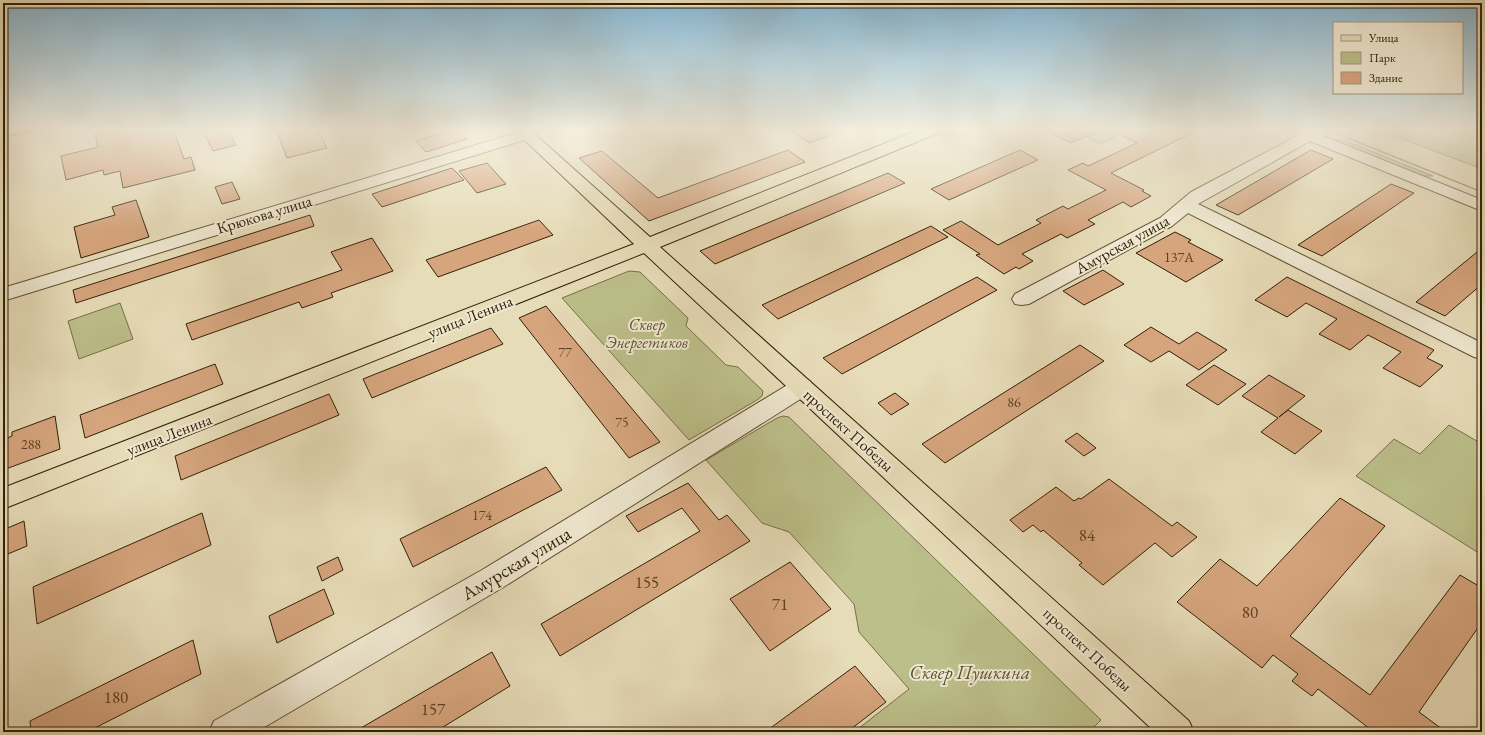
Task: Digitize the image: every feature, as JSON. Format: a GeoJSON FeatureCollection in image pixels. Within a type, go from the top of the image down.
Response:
{"type":"FeatureCollection","features":[{"type":"Feature","properties":{"kind":"main road","name":"проспект Победы"},"geometry":{"type":"LineString","coordinates":[[557,163],[1178,732]]}},
{"type":"Feature","properties":{"kind":"main road","name":"улица Ленина"},"geometry":{"type":"LineString","coordinates":[[3,499],[647,246],[851,163]]}},
{"type":"Feature","properties":{"kind":"street","name":"Крюкова улица"},"geometry":{"type":"LineString","coordinates":[[3,295],[424,163]]}},
{"type":"Feature","properties":{"kind":"street","name":"Амурская улица"},"geometry":{"type":"LineString","coordinates":[[1022,299],[1166,222],[1197,196],[1259,163]]}},
{"type":"Feature","properties":{"kind":"street"},"geometry":{"type":"LineString","coordinates":[[1385,163],[1482,206]]}},
{"type":"Feature","properties":{"kind":"street"},"geometry":{"type":"LineString","coordinates":[[1186,205],[1482,352]]}},
{"type":"Feature","properties":{"kind":"street","name":"Амурская улица"},"geometry":{"type":"LineString","coordinates":[[225,732],[492,579],[802,387]]}},
{"type":"Feature","properties":{"kind":"green space"},"geometry":{"type":"Polygon","coordinates":[[[1388,163],[1401,163],[1433,176],[1419,176],[1388,163]]]}},
{"type":"Feature","properties":{"kind":"green space"},"geometry":{"type":"Polygon","coordinates":[[[1410,163],[1412,163],[1482,192],[1410,163]]]}},
{"type":"Feature","properties":{"kind":"green space"},"geometry":{"type":"Polygon","coordinates":[[[1467,163],[1482,163],[1482,169],[1467,163]]]}},
{"type":"Feature","properties":{"kind":"green space","name":"Сквер Энергетиков"},"geometry":{"type":"Polygon","coordinates":[[[629,271],[640,272],[688,318],[686,326],[726,365],[738,367],[763,391],[762,396],[689,440],[562,298],[629,271]]]}},
{"type":"Feature","properties":{"kind":"green space"},"geometry":{"type":"Polygon","coordinates":[[[120,303],[133,339],[79,359],[68,321],[120,303]]]}},
{"type":"Feature","properties":{"kind":"green space","name":"Сквер Пушкина"},"geometry":{"type":"Polygon","coordinates":[[[783,416],[789,417],[1101,720],[1089,732],[854,732],[909,689],[859,632],[854,604],[789,532],[762,523],[706,460],[777,418],[783,416]]]}},
{"type":"Feature","properties":{"kind":"green space"},"geometry":{"type":"Polygon","coordinates":[[[1449,425],[1482,444],[1482,555],[1356,476],[1394,439],[1420,454],[1449,425]]]}},
{"type":"Feature","properties":{"kind":"building"},"geometry":{"type":"Polygon","coordinates":[[[63,163],[193,163],[195,170],[123,188],[120,171],[104,175],[103,170],[66,180],[63,163]]]}},
{"type":"Feature","properties":{"kind":"building"},"geometry":{"type":"Polygon","coordinates":[[[487,163],[506,184],[477,193],[459,171],[487,163]]]}},
{"type":"Feature","properties":{"kind":"building"},"geometry":{"type":"Polygon","coordinates":[[[585,163],[617,163],[658,198],[752,163],[802,163],[649,221],[585,163]]]}},
{"type":"Feature","properties":{"kind":"building"},"geometry":{"type":"Polygon","coordinates":[[[990,163],[1031,163],[949,200],[931,189],[990,163]]]}},
{"type":"Feature","properties":{"kind":"building"},"geometry":{"type":"Polygon","coordinates":[[[1082,163],[1088,166],[1094,163],[1131,163],[1111,173],[1144,190],[1142,191],[1151,196],[1131,207],[1123,202],[1088,220],[1095,224],[1067,238],[1061,234],[1022,254],[1033,261],[1019,269],[1016,267],[1004,274],[976,255],[980,254],[943,230],[961,221],[998,245],[1041,223],[1036,220],[1063,206],[1068,209],[1106,190],[1068,170],[1082,163]]]}},
{"type":"Feature","properties":{"kind":"building"},"geometry":{"type":"Polygon","coordinates":[[[1288,163],[1326,163],[1238,215],[1216,205],[1288,163]]]}},
{"type":"Feature","properties":{"kind":"building"},"geometry":{"type":"Polygon","coordinates":[[[452,168],[464,180],[382,207],[372,194],[452,168]]]}},
{"type":"Feature","properties":{"kind":"building"},"geometry":{"type":"Polygon","coordinates":[[[888,173],[905,183],[715,264],[700,251],[888,173]]]}},
{"type":"Feature","properties":{"kind":"building"},"geometry":{"type":"Polygon","coordinates":[[[232,182],[240,199],[222,204],[215,187],[232,182]]]}},
{"type":"Feature","properties":{"kind":"building"},"geometry":{"type":"Polygon","coordinates":[[[1391,184],[1414,193],[1322,256],[1298,245],[1391,184]]]}},
{"type":"Feature","properties":{"kind":"building"},"geometry":{"type":"Polygon","coordinates":[[[136,200],[149,237],[81,258],[74,227],[115,215],[112,207],[136,200]]]}},
{"type":"Feature","properties":{"kind":"building"},"geometry":{"type":"Polygon","coordinates":[[[310,215],[314,226],[76,303],[73,290],[310,215]]]}},
{"type":"Feature","properties":{"kind":"building"},"geometry":{"type":"Polygon","coordinates":[[[539,220],[553,235],[438,277],[426,260],[539,220]]]}},
{"type":"Feature","properties":{"kind":"building"},"geometry":{"type":"Polygon","coordinates":[[[931,226],[948,237],[778,319],[762,305],[931,226]]]}},
{"type":"Feature","properties":{"kind":"building"},"geometry":{"type":"Polygon","coordinates":[[[1175,232],[1191,240],[1188,242],[1223,260],[1186,282],[1136,253],[1175,232]]]}},
{"type":"Feature","properties":{"kind":"building"},"geometry":{"type":"Polygon","coordinates":[[[372,238],[393,271],[331,293],[333,297],[302,308],[299,302],[192,340],[186,324],[342,270],[331,252],[372,238]]]}},
{"type":"Feature","properties":{"kind":"building"},"geometry":{"type":"Polygon","coordinates":[[[1482,248],[1482,284],[1445,316],[1416,302],[1482,248]]]}},
{"type":"Feature","properties":{"kind":"building"},"geometry":{"type":"Polygon","coordinates":[[[1103,270],[1124,284],[1084,305],[1063,291],[1103,270]]]}},
{"type":"Feature","properties":{"kind":"building"},"geometry":{"type":"Polygon","coordinates":[[[977,277],[997,290],[842,374],[823,358],[977,277]]]}},
{"type":"Feature","properties":{"kind":"building"},"geometry":{"type":"Polygon","coordinates":[[[1287,277],[1434,350],[1427,358],[1443,366],[1420,387],[1383,368],[1401,352],[1368,335],[1350,350],[1319,334],[1337,319],[1306,303],[1287,317],[1255,300],[1287,277]]]}},
{"type":"Feature","properties":{"kind":"building"},"geometry":{"type":"Polygon","coordinates":[[[546,306],[660,442],[629,458],[519,318],[546,306]]]}},
{"type":"Feature","properties":{"kind":"building"},"geometry":{"type":"Polygon","coordinates":[[[1151,327],[1179,344],[1197,332],[1227,350],[1199,370],[1169,351],[1151,362],[1124,345],[1151,327]]]}},
{"type":"Feature","properties":{"kind":"building"},"geometry":{"type":"Polygon","coordinates":[[[491,328],[503,344],[372,398],[363,379],[491,328]]]}},
{"type":"Feature","properties":{"kind":"building"},"geometry":{"type":"Polygon","coordinates":[[[1080,345],[1104,361],[945,463],[922,444],[1080,345]]]}},
{"type":"Feature","properties":{"kind":"building"},"geometry":{"type":"Polygon","coordinates":[[[215,364],[223,384],[85,438],[80,415],[215,364]]]}},
{"type":"Feature","properties":{"kind":"building"},"geometry":{"type":"Polygon","coordinates":[[[1214,365],[1246,384],[1218,405],[1186,385],[1214,365]]]}},
{"type":"Feature","properties":{"kind":"building"},"geometry":{"type":"Polygon","coordinates":[[[1269,375],[1305,396],[1279,417],[1288,410],[1322,431],[1295,454],[1261,432],[1278,418],[1242,396],[1269,375]]]}},
{"type":"Feature","properties":{"kind":"building"},"geometry":{"type":"Polygon","coordinates":[[[895,393],[909,404],[891,415],[878,403],[895,393]]]}},
{"type":"Feature","properties":{"kind":"building"},"geometry":{"type":"Polygon","coordinates":[[[329,394],[339,415],[181,480],[175,456],[329,394]]]}},
{"type":"Feature","properties":{"kind":"building"},"geometry":{"type":"Polygon","coordinates":[[[55,416],[60,449],[3,470],[3,440],[12,436],[12,432],[55,416]]]}},
{"type":"Feature","properties":{"kind":"building"},"geometry":{"type":"Polygon","coordinates":[[[1077,433],[1096,448],[1084,456],[1065,441],[1077,433]]]}},
{"type":"Feature","properties":{"kind":"building"},"geometry":{"type":"Polygon","coordinates":[[[546,467],[562,490],[413,567],[400,539],[546,467]]]}},
{"type":"Feature","properties":{"kind":"building"},"geometry":{"type":"Polygon","coordinates":[[[1109,479],[1172,526],[1177,522],[1197,537],[1172,557],[1155,543],[1103,585],[1079,565],[1082,563],[1043,530],[1041,532],[1033,525],[1023,532],[1010,520],[1056,487],[1074,501],[1079,498],[1081,499],[1109,479]]]}},
{"type":"Feature","properties":{"kind":"building"},"geometry":{"type":"Polygon","coordinates":[[[688,483],[719,520],[727,515],[750,541],[560,656],[541,624],[700,531],[682,508],[638,532],[626,516],[688,483]]]}},
{"type":"Feature","properties":{"kind":"building"},"geometry":{"type":"Polygon","coordinates":[[[1340,498],[1385,526],[1290,636],[1370,695],[1460,575],[1482,588],[1482,622],[1419,712],[1446,732],[1374,732],[1318,689],[1312,696],[1301,688],[1292,681],[1298,674],[1273,655],[1262,668],[1177,602],[1220,559],[1257,586],[1340,498]]]}},
{"type":"Feature","properties":{"kind":"building"},"geometry":{"type":"Polygon","coordinates":[[[202,513],[211,545],[37,624],[33,587],[202,513]]]}},
{"type":"Feature","properties":{"kind":"building"},"geometry":{"type":"Polygon","coordinates":[[[24,521],[27,546],[3,556],[3,530],[24,521]]]}},
{"type":"Feature","properties":{"kind":"building"},"geometry":{"type":"Polygon","coordinates":[[[338,557],[343,570],[322,581],[317,567],[338,557]]]}},
{"type":"Feature","properties":{"kind":"building"},"geometry":{"type":"Polygon","coordinates":[[[790,562],[831,609],[770,651],[730,599],[790,562]]]}},
{"type":"Feature","properties":{"kind":"building"},"geometry":{"type":"Polygon","coordinates":[[[324,589],[334,614],[277,643],[269,616],[324,589]]]}},
{"type":"Feature","properties":{"kind":"building"},"geometry":{"type":"Polygon","coordinates":[[[193,640],[201,674],[87,732],[31,732],[30,721],[193,640]]]}},
{"type":"Feature","properties":{"kind":"building"},"geometry":{"type":"Polygon","coordinates":[[[492,652],[510,686],[435,732],[354,732],[492,652]]]}},
{"type":"Feature","properties":{"kind":"building"},"geometry":{"type":"Polygon","coordinates":[[[855,666],[886,702],[847,732],[765,732],[855,666]]]}}]}
